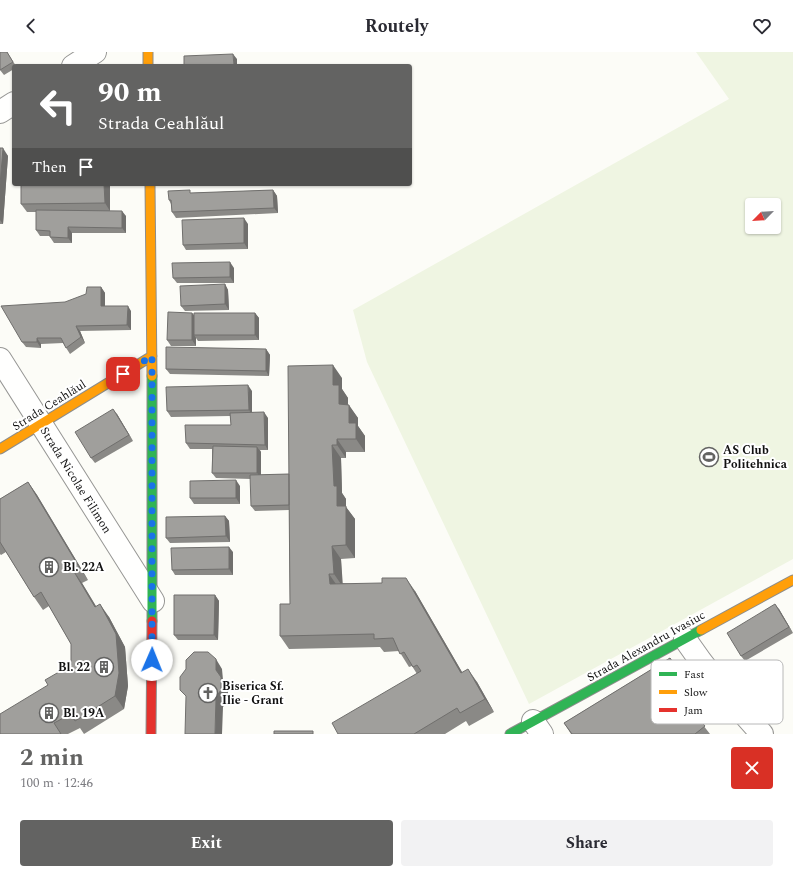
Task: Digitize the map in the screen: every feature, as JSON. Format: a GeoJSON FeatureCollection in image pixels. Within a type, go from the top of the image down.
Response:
{"type":"FeatureCollection","features":[{"type":"Feature","properties":{"kind":"street"},"geometry":{"type":"LineString","coordinates":[[76,64],[95,52]]}},
{"type":"Feature","properties":{"kind":"street"},"geometry":{"type":"LineString","coordinates":[[148,52],[148,64]]}},
{"type":"Feature","properties":{"kind":"street"},"geometry":{"type":"LineString","coordinates":[[0,112],[12,104]]}},
{"type":"Feature","properties":{"kind":"street"},"geometry":{"type":"LineString","coordinates":[[150,186],[152,356],[151,734]]}},
{"type":"Feature","properties":{"kind":"street","name":"Strada Ceahlăul"},"geometry":{"type":"LineString","coordinates":[[0,449],[152,356]]}},
{"type":"Feature","properties":{"kind":"street","name":"Strada Nicolae Filimon"},"geometry":{"type":"LineString","coordinates":[[0,359],[152,601]]}},
{"type":"Feature","properties":{"kind":"street","name":"Strada Alexandru Ivasiuc"},"geometry":{"type":"LineString","coordinates":[[510,734],[538,728],[685,639],[793,580]]}},
{"type":"Feature","properties":{"kind":"street"},"geometry":{"type":"LineString","coordinates":[[685,639],[700,660]]}},
{"type":"Feature","properties":{"kind":"street"},"geometry":{"type":"LineString","coordinates":[[752,724],[762,734]]}},
{"type":"Feature","properties":{"kind":"green space"},"geometry":{"type":"Polygon","coordinates":[[[696,52],[793,52],[793,559],[529,704],[367,362],[353,310],[729,99],[696,52]]]}},
{"type":"Feature","properties":{"kind":"building"},"geometry":{"type":"Polygon","coordinates":[[[0,52],[7,52],[13,62],[0,70],[0,52]]]}},
{"type":"Feature","properties":{"kind":"building"},"geometry":{"type":"Polygon","coordinates":[[[233,54],[234,64],[184,64],[184,56],[233,54]]]}},
{"type":"Feature","properties":{"kind":"building"},"geometry":{"type":"Polygon","coordinates":[[[0,148],[3,148],[0,185],[0,148]]]}},
{"type":"Feature","properties":{"kind":"building"},"geometry":{"type":"Polygon","coordinates":[[[21,186],[104,186],[105,203],[21,204],[21,186]]]}},
{"type":"Feature","properties":{"kind":"building"},"geometry":{"type":"Polygon","coordinates":[[[190,190],[190,193],[273,190],[274,208],[172,212],[171,200],[169,200],[168,191],[190,190]]]}},
{"type":"Feature","properties":{"kind":"building"},"geometry":{"type":"Polygon","coordinates":[[[36,210],[122,211],[122,228],[68,227],[68,238],[50,237],[50,231],[36,230],[36,210]]]}},
{"type":"Feature","properties":{"kind":"building"},"geometry":{"type":"Polygon","coordinates":[[[244,218],[244,243],[183,245],[182,220],[244,218]]]}},
{"type":"Feature","properties":{"kind":"building"},"geometry":{"type":"Polygon","coordinates":[[[230,262],[230,277],[173,278],[172,263],[230,262]]]}},
{"type":"Feature","properties":{"kind":"building"},"geometry":{"type":"Polygon","coordinates":[[[225,284],[225,304],[181,306],[180,286],[225,284]]]}},
{"type":"Feature","properties":{"kind":"building"},"geometry":{"type":"Polygon","coordinates":[[[87,287],[101,287],[101,306],[128,306],[127,325],[76,326],[81,337],[66,348],[61,338],[37,338],[37,342],[22,342],[1,306],[65,302],[86,294],[87,287]]]}},
{"type":"Feature","properties":{"kind":"building"},"geometry":{"type":"Polygon","coordinates":[[[168,312],[192,313],[192,340],[167,340],[168,312]]]}},
{"type":"Feature","properties":{"kind":"building"},"geometry":{"type":"Polygon","coordinates":[[[194,313],[255,313],[255,335],[194,335],[194,313]]]}},
{"type":"Feature","properties":{"kind":"building"},"geometry":{"type":"Polygon","coordinates":[[[166,347],[266,349],[266,371],[166,369],[166,347]]]}},
{"type":"Feature","properties":{"kind":"building"},"geometry":{"type":"Polygon","coordinates":[[[333,365],[333,385],[339,385],[339,404],[349,405],[349,423],[356,423],[356,439],[337,439],[337,445],[332,445],[334,486],[337,486],[337,506],[346,506],[346,545],[332,546],[334,574],[329,574],[330,584],[382,583],[382,578],[406,578],[461,673],[468,669],[485,699],[460,713],[457,708],[414,734],[338,734],[332,723],[421,671],[417,665],[413,667],[404,652],[400,654],[393,638],[374,639],[374,634],[280,636],[280,604],[290,604],[288,366],[333,365]]]}},
{"type":"Feature","properties":{"kind":"building"},"geometry":{"type":"Polygon","coordinates":[[[248,385],[249,410],[167,411],[166,387],[248,385]]]}},
{"type":"Feature","properties":{"kind":"building"},"geometry":{"type":"Polygon","coordinates":[[[113,409],[129,435],[91,458],[75,432],[113,409]]]}},
{"type":"Feature","properties":{"kind":"building"},"geometry":{"type":"Polygon","coordinates":[[[264,412],[265,445],[186,443],[185,425],[231,425],[230,413],[264,412]]]}},
{"type":"Feature","properties":{"kind":"building"},"geometry":{"type":"Polygon","coordinates":[[[213,446],[257,447],[257,473],[212,473],[213,446]]]}},
{"type":"Feature","properties":{"kind":"building"},"geometry":{"type":"Polygon","coordinates":[[[289,474],[289,505],[251,506],[250,475],[289,474]]]}},
{"type":"Feature","properties":{"kind":"building"},"geometry":{"type":"Polygon","coordinates":[[[236,480],[236,498],[190,498],[190,481],[236,480]]]}},
{"type":"Feature","properties":{"kind":"building"},"geometry":{"type":"Polygon","coordinates":[[[28,482],[79,567],[73,570],[95,607],[100,604],[116,634],[119,673],[115,696],[75,721],[71,714],[54,723],[61,734],[0,734],[0,714],[48,685],[45,680],[71,665],[71,644],[41,592],[34,597],[0,542],[0,499],[28,482]]]}},
{"type":"Feature","properties":{"kind":"building"},"geometry":{"type":"Polygon","coordinates":[[[225,516],[226,536],[166,538],[166,517],[225,516]]]}},
{"type":"Feature","properties":{"kind":"building"},"geometry":{"type":"Polygon","coordinates":[[[229,547],[229,569],[172,570],[171,548],[229,547]]]}},
{"type":"Feature","properties":{"kind":"building"},"geometry":{"type":"Polygon","coordinates":[[[174,595],[215,595],[214,635],[174,635],[174,595]]]}},
{"type":"Feature","properties":{"kind":"building"},"geometry":{"type":"Polygon","coordinates":[[[775,604],[789,627],[741,656],[727,633],[775,604]]]}},
{"type":"Feature","properties":{"kind":"building","name":"Biserica Sf. Ilie - Grant"},"geometry":{"type":"Polygon","coordinates":[[[194,652],[208,652],[216,659],[216,670],[221,677],[221,690],[216,697],[215,734],[185,734],[186,696],[180,690],[180,677],[186,669],[186,660],[194,652]]]}},
{"type":"Feature","properties":{"kind":"building"},"geometry":{"type":"Polygon","coordinates":[[[651,670],[651,724],[703,724],[705,726],[695,734],[572,734],[564,723],[651,670]]]}},
{"type":"Feature","properties":{"kind":"building"},"geometry":{"type":"Polygon","coordinates":[[[274,731],[313,731],[313,734],[274,734],[274,731]]]}},
{"type":"Feature","properties":{"kind":"traffic: fast"},"geometry":{"type":"LineString","coordinates":[[152,376],[152,621]]}},
{"type":"Feature","properties":{"kind":"traffic: fast"},"geometry":{"type":"LineString","coordinates":[[510,734],[701,630]]}},
{"type":"Feature","properties":{"kind":"traffic: slow"},"geometry":{"type":"LineString","coordinates":[[148,52],[148,64]]}},
{"type":"Feature","properties":{"kind":"traffic: slow"},"geometry":{"type":"LineString","coordinates":[[150,186],[152,376]]}},
{"type":"Feature","properties":{"kind":"traffic: slow"},"geometry":{"type":"LineString","coordinates":[[0,449],[152,356]]}},
{"type":"Feature","properties":{"kind":"traffic: slow"},"geometry":{"type":"LineString","coordinates":[[701,630],[793,580]]}},
{"type":"Feature","properties":{"kind":"traffic: jam"},"geometry":{"type":"LineString","coordinates":[[151,734],[152,621]]}},
{"type":"Feature","properties":{"kind":"place","name":"AS Club Politehnica"},"geometry":{"type":"Point","coordinates":[709,457]}},
{"type":"Feature","properties":{"kind":"place","name":"Bl. 22A"},"geometry":{"type":"Point","coordinates":[49,567]}},
{"type":"Feature","properties":{"kind":"place","name":"Bl. 22"},"geometry":{"type":"Point","coordinates":[104,667]}},
{"type":"Feature","properties":{"kind":"place","name":"Biserica Sf. Ilie - Grant"},"geometry":{"type":"Point","coordinates":[208,693]}},
{"type":"Feature","properties":{"kind":"place","name":"Bl. 19A"},"geometry":{"type":"Point","coordinates":[49,713]}},
{"type":"Feature","properties":{"kind":"route"},"geometry":{"type":"LineString","coordinates":[[123,374],[152,356],[152,660]]}}]}
